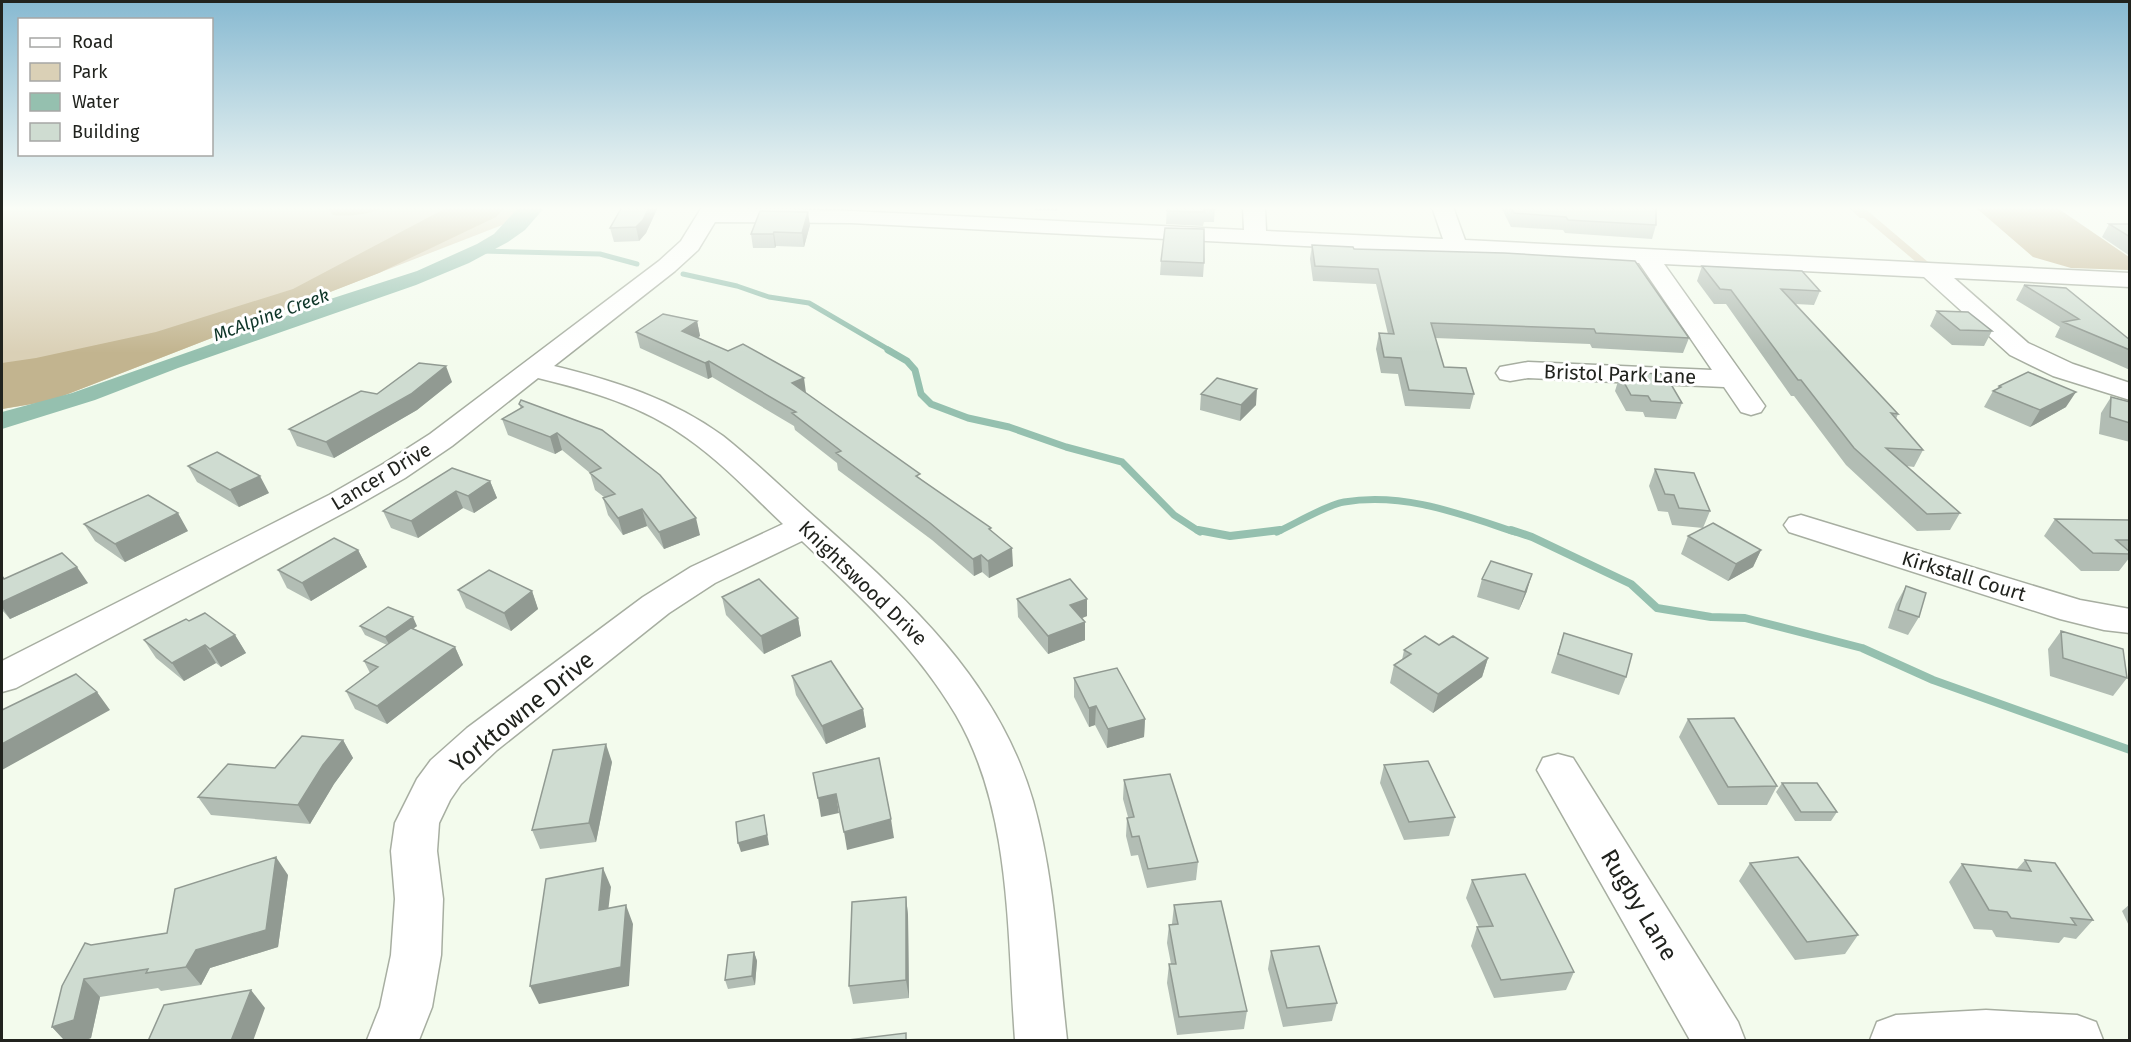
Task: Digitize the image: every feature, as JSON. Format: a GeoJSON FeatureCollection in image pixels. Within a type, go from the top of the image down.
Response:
{"type":"FeatureCollection","features":[{"type":"Feature","properties":{"kind":"street","name":"Lancer Drive"},"geometry":{"type":"LineString","coordinates":[[2,678],[329,508],[394,471],[459,427],[678,256]]}},
{"type":"Feature","properties":{"kind":"street"},"geometry":{"type":"LineString","coordinates":[[1618,256],[2130,280]]}},
{"type":"Feature","properties":{"kind":"street"},"geometry":{"type":"LineString","coordinates":[[1647,257],[1751,406]]}},
{"type":"Feature","properties":{"kind":"street"},"geometry":{"type":"LineString","coordinates":[[1931,271],[2019,349],[2062,370],[2130,392]]}},
{"type":"Feature","properties":{"kind":"street","name":"Knightswood Drive"},"geometry":{"type":"LineString","coordinates":[[533,369],[620,392],[682,421],[714,444],[908,621],[941,659],[965,695],[994,752],[1011,799],[1024,872],[1041,1041]]}},
{"type":"Feature","properties":{"kind":"street","name":"Bristol Park Lane"},"geometry":{"type":"LineString","coordinates":[[1510,373],[1528,370],[1731,379]]}},
{"type":"Feature","properties":{"kind":"street","name":"Kirkstall Court"},"geometry":{"type":"LineString","coordinates":[[1801,525],[2073,610],[2104,618],[2130,621]]}},
{"type":"Feature","properties":{"kind":"street","name":"Yorktowne Drive"},"geometry":{"type":"LineString","coordinates":[[393,1041],[406,1007],[417,955],[419,899],[414,851],[417,823],[432,791],[446,772],[482,739],[656,605],[712,571],[805,527]]}},
{"type":"Feature","properties":{"kind":"street","name":"Rugby Lane"},"geometry":{"type":"LineString","coordinates":[[1558,770],[1719,1041]]}},
{"type":"Feature","properties":{"kind":"street"},"geometry":{"type":"LineString","coordinates":[[1896,1041],[1945,1035],[2006,1035],[2077,1041]]}},
{"type":"Feature","properties":{"kind":"green space"},"geometry":{"type":"Polygon","coordinates":[[[2,256],[423,256],[50,401],[2,409],[2,256]]]}},
{"type":"Feature","properties":{"kind":"green space"},"geometry":{"type":"Polygon","coordinates":[[[1909,256],[1920,256],[1928,262],[1915,261],[1909,256]]]}},
{"type":"Feature","properties":{"kind":"shaded area"},"geometry":{"type":"Polygon","coordinates":[[[356,256],[415,256],[379,273],[50,401],[2,409],[2,363],[36,358],[156,332],[293,289],[356,256]]]}},
{"type":"Feature","properties":{"kind":"shaded area"},"geometry":{"type":"Polygon","coordinates":[[[2031,256],[2127,256],[2129,270],[2071,268],[2031,256]]]}},
{"type":"Feature","properties":{"kind":"water"},"geometry":{"type":"Polygon","coordinates":[[[451,256],[483,256],[416,285],[178,368],[95,400],[2,429],[2,412],[72,393],[254,329],[321,302],[417,271],[451,256]]]}},
{"type":"Feature","properties":{"kind":"building"},"geometry":{"type":"Polygon","coordinates":[[[1162,256],[1204,256],[1204,263],[1161,261],[1162,256]]]}},
{"type":"Feature","properties":{"kind":"building"},"geometry":{"type":"Polygon","coordinates":[[[1314,256],[1547,256],[1635,261],[1689,338],[1596,333],[1594,329],[1431,323],[1444,367],[1466,368],[1474,394],[1409,390],[1401,358],[1384,357],[1379,333],[1394,334],[1378,269],[1315,266],[1314,256]]]}},
{"type":"Feature","properties":{"kind":"building"},"geometry":{"type":"Polygon","coordinates":[[[1702,266],[1802,271],[1820,291],[1781,289],[1898,414],[1891,413],[1923,450],[1886,448],[1960,513],[1927,514],[1854,448],[1801,380],[1798,380],[1731,290],[1720,289],[1702,266]]]}},
{"type":"Feature","properties":{"kind":"building"},"geometry":{"type":"Polygon","coordinates":[[[2024,285],[2066,288],[2130,340],[2130,350],[2063,322],[2079,319],[2024,285]]]}},
{"type":"Feature","properties":{"kind":"building"},"geometry":{"type":"Polygon","coordinates":[[[1937,311],[1968,312],[1992,331],[1960,330],[1937,311]]]}},
{"type":"Feature","properties":{"kind":"building"},"geometry":{"type":"Polygon","coordinates":[[[663,314],[697,321],[682,331],[728,351],[743,344],[804,378],[792,383],[920,474],[916,476],[991,528],[989,529],[1012,548],[988,561],[981,555],[973,559],[930,523],[836,453],[841,451],[792,413],[796,412],[709,361],[705,363],[636,332],[663,314]]]}},
{"type":"Feature","properties":{"kind":"building"},"geometry":{"type":"Polygon","coordinates":[[[419,363],[446,366],[411,394],[326,442],[289,429],[361,391],[377,394],[419,363]]]}},
{"type":"Feature","properties":{"kind":"building"},"geometry":{"type":"Polygon","coordinates":[[[2028,372],[2076,392],[2040,410],[1993,391],[2028,372]]]}},
{"type":"Feature","properties":{"kind":"building"},"geometry":{"type":"Polygon","coordinates":[[[1637,373],[1665,374],[1682,403],[1651,401],[1648,396],[1631,395],[1620,375],[1639,376],[1637,373]]]}},
{"type":"Feature","properties":{"kind":"building"},"geometry":{"type":"Polygon","coordinates":[[[1217,378],[1257,389],[1241,405],[1201,394],[1217,378]]]}},
{"type":"Feature","properties":{"kind":"building"},"geometry":{"type":"Polygon","coordinates":[[[2111,397],[2130,402],[2130,423],[2110,417],[2111,397]]]}},
{"type":"Feature","properties":{"kind":"building"},"geometry":{"type":"Polygon","coordinates":[[[521,400],[602,430],[660,475],[696,518],[659,532],[642,509],[618,518],[603,498],[615,494],[590,473],[601,468],[557,433],[550,437],[502,419],[523,407],[519,404],[521,400]]]}},
{"type":"Feature","properties":{"kind":"building"},"geometry":{"type":"Polygon","coordinates":[[[217,452],[260,476],[230,490],[188,466],[217,452]]]}},
{"type":"Feature","properties":{"kind":"building"},"geometry":{"type":"Polygon","coordinates":[[[452,468],[490,481],[468,496],[456,491],[411,521],[383,511],[452,468]]]}},
{"type":"Feature","properties":{"kind":"building"},"geometry":{"type":"Polygon","coordinates":[[[1655,469],[1694,473],[1710,511],[1679,508],[1674,495],[1665,494],[1655,469]]]}},
{"type":"Feature","properties":{"kind":"building"},"geometry":{"type":"Polygon","coordinates":[[[148,495],[178,513],[115,544],[84,524],[148,495]]]}},
{"type":"Feature","properties":{"kind":"building"},"geometry":{"type":"Polygon","coordinates":[[[2055,519],[2130,520],[2130,540],[2116,540],[2130,554],[2093,553],[2055,519]]]}},
{"type":"Feature","properties":{"kind":"building"},"geometry":{"type":"Polygon","coordinates":[[[1713,523],[1761,550],[1736,564],[1688,536],[1713,523]]]}},
{"type":"Feature","properties":{"kind":"building"},"geometry":{"type":"Polygon","coordinates":[[[334,538],[358,550],[302,583],[278,570],[334,538]]]}},
{"type":"Feature","properties":{"kind":"building"},"geometry":{"type":"Polygon","coordinates":[[[62,553],[77,567],[2,602],[2,576],[4,579],[62,553]]]}},
{"type":"Feature","properties":{"kind":"building"},"geometry":{"type":"Polygon","coordinates":[[[1491,561],[1532,574],[1525,592],[1482,579],[1491,561]]]}},
{"type":"Feature","properties":{"kind":"building"},"geometry":{"type":"Polygon","coordinates":[[[489,570],[532,591],[504,613],[458,590],[489,570]]]}},
{"type":"Feature","properties":{"kind":"building"},"geometry":{"type":"Polygon","coordinates":[[[759,579],[798,618],[761,636],[722,597],[759,579]]]}},
{"type":"Feature","properties":{"kind":"building"},"geometry":{"type":"Polygon","coordinates":[[[1070,579],[1087,599],[1070,605],[1085,622],[1048,636],[1017,599],[1070,579]]]}},
{"type":"Feature","properties":{"kind":"building"},"geometry":{"type":"Polygon","coordinates":[[[1906,586],[1926,593],[1919,617],[1898,610],[1906,586]]]}},
{"type":"Feature","properties":{"kind":"building"},"geometry":{"type":"Polygon","coordinates":[[[388,607],[413,617],[385,637],[360,626],[388,607]]]}},
{"type":"Feature","properties":{"kind":"building"},"geometry":{"type":"Polygon","coordinates":[[[205,613],[235,635],[210,649],[205,645],[172,663],[144,640],[186,619],[189,621],[205,613]]]}},
{"type":"Feature","properties":{"kind":"building"},"geometry":{"type":"Polygon","coordinates":[[[411,628],[455,647],[377,706],[346,691],[378,667],[364,661],[411,628]]]}},
{"type":"Feature","properties":{"kind":"building"},"geometry":{"type":"Polygon","coordinates":[[[2061,631],[2123,649],[2127,678],[2063,658],[2061,631]]]}},
{"type":"Feature","properties":{"kind":"building"},"geometry":{"type":"Polygon","coordinates":[[[1564,633],[1632,654],[1626,677],[1558,654],[1564,633]]]}},
{"type":"Feature","properties":{"kind":"building"},"geometry":{"type":"Polygon","coordinates":[[[1425,636],[1439,645],[1453,636],[1488,658],[1438,694],[1394,665],[1411,654],[1404,650],[1425,636]]]}},
{"type":"Feature","properties":{"kind":"building"},"geometry":{"type":"Polygon","coordinates":[[[831,661],[863,709],[822,726],[792,676],[831,661]]]}},
{"type":"Feature","properties":{"kind":"building"},"geometry":{"type":"Polygon","coordinates":[[[1117,668],[1145,719],[1108,729],[1096,706],[1089,708],[1074,678],[1117,668]]]}},
{"type":"Feature","properties":{"kind":"building"},"geometry":{"type":"Polygon","coordinates":[[[76,674],[97,692],[2,744],[2,710],[76,674]]]}},
{"type":"Feature","properties":{"kind":"building"},"geometry":{"type":"Polygon","coordinates":[[[1734,718],[1777,786],[1728,787],[1688,719],[1734,718]]]}},
{"type":"Feature","properties":{"kind":"building"},"geometry":{"type":"Polygon","coordinates":[[[302,736],[343,740],[323,765],[298,805],[198,797],[228,764],[275,768],[302,736]]]}},
{"type":"Feature","properties":{"kind":"building"},"geometry":{"type":"Polygon","coordinates":[[[606,744],[589,823],[532,830],[553,750],[606,744]]]}},
{"type":"Feature","properties":{"kind":"building"},"geometry":{"type":"Polygon","coordinates":[[[879,758],[891,819],[844,832],[836,794],[818,798],[813,773],[879,758]]]}},
{"type":"Feature","properties":{"kind":"building"},"geometry":{"type":"Polygon","coordinates":[[[1428,761],[1455,817],[1409,822],[1384,765],[1428,761]]]}},
{"type":"Feature","properties":{"kind":"building"},"geometry":{"type":"Polygon","coordinates":[[[1170,774],[1198,862],[1148,869],[1139,836],[1132,837],[1127,818],[1134,817],[1124,780],[1170,774]]]}},
{"type":"Feature","properties":{"kind":"building"},"geometry":{"type":"Polygon","coordinates":[[[1782,783],[1817,783],[1837,812],[1801,812],[1782,783]]]}},
{"type":"Feature","properties":{"kind":"building"},"geometry":{"type":"Polygon","coordinates":[[[764,815],[767,835],[738,843],[736,822],[764,815]]]}},
{"type":"Feature","properties":{"kind":"building"},"geometry":{"type":"Polygon","coordinates":[[[276,857],[266,930],[196,950],[186,967],[146,973],[148,969],[84,979],[74,1020],[52,1027],[62,986],[85,943],[91,945],[167,933],[175,889],[276,857]]]}},
{"type":"Feature","properties":{"kind":"building"},"geometry":{"type":"Polygon","coordinates":[[[1798,857],[1858,935],[1807,942],[1750,863],[1798,857]]]}},
{"type":"Feature","properties":{"kind":"building"},"geometry":{"type":"Polygon","coordinates":[[[2025,860],[2055,863],[2093,920],[2071,918],[2076,925],[2011,918],[2007,912],[1989,910],[1962,864],[2031,871],[2025,860]]]}},
{"type":"Feature","properties":{"kind":"building"},"geometry":{"type":"Polygon","coordinates":[[[603,868],[599,910],[626,905],[621,967],[530,986],[546,879],[603,868]]]}},
{"type":"Feature","properties":{"kind":"building"},"geometry":{"type":"Polygon","coordinates":[[[1525,874],[1574,972],[1501,980],[1477,927],[1493,926],[1472,880],[1525,874]]]}},
{"type":"Feature","properties":{"kind":"building"},"geometry":{"type":"Polygon","coordinates":[[[906,897],[906,980],[849,986],[852,902],[906,897]]]}},
{"type":"Feature","properties":{"kind":"building"},"geometry":{"type":"Polygon","coordinates":[[[1221,901],[1247,1011],[1179,1017],[1169,964],[1176,964],[1169,925],[1178,924],[1174,905],[1221,901]]]}},
{"type":"Feature","properties":{"kind":"building"},"geometry":{"type":"Polygon","coordinates":[[[1319,946],[1337,1003],[1287,1008],[1271,951],[1319,946]]]}},
{"type":"Feature","properties":{"kind":"building"},"geometry":{"type":"Polygon","coordinates":[[[754,952],[752,976],[725,980],[728,955],[754,952]]]}},
{"type":"Feature","properties":{"kind":"building"},"geometry":{"type":"Polygon","coordinates":[[[251,990],[231,1041],[148,1041],[164,1005],[251,990]]]}},
{"type":"Feature","properties":{"kind":"building"},"geometry":{"type":"Polygon","coordinates":[[[906,1033],[906,1041],[840,1041],[906,1033]]]}},
{"type":"Feature","properties":{"kind":"waterway"},"geometry":{"type":"LineString","coordinates":[[606,256],[637,264]]}},
{"type":"Feature","properties":{"kind":"waterway"},"geometry":{"type":"LineString","coordinates":[[683,274],[737,286],[769,297],[809,303],[891,351]]}},
{"type":"Feature","properties":{"kind":"waterway"},"geometry":{"type":"LineString","coordinates":[[888,350],[907,361],[915,370],[921,394],[931,404],[968,418],[1009,427],[1066,447],[1122,462],[1174,515],[1200,532]]}},
{"type":"Feature","properties":{"kind":"waterway"},"geometry":{"type":"LineString","coordinates":[[1277,532],[1337,504],[1366,500],[1410,502],[1431,506],[1515,532]]}},
{"type":"Feature","properties":{"kind":"waterway"},"geometry":{"type":"LineString","coordinates":[[1198,530],[1230,536],[1280,530]]}},
{"type":"Feature","properties":{"kind":"waterway"},"geometry":{"type":"LineString","coordinates":[[1511,530],[1532,537],[1631,584],[1657,608],[1711,617],[1745,618],[1862,648],[1933,680],[2130,750]]}},
{"type":"Feature","properties":{"kind":"water label","name":"McAlpine Creek"},"geometry":{"type":"Point","coordinates":[271,315]}}]}
